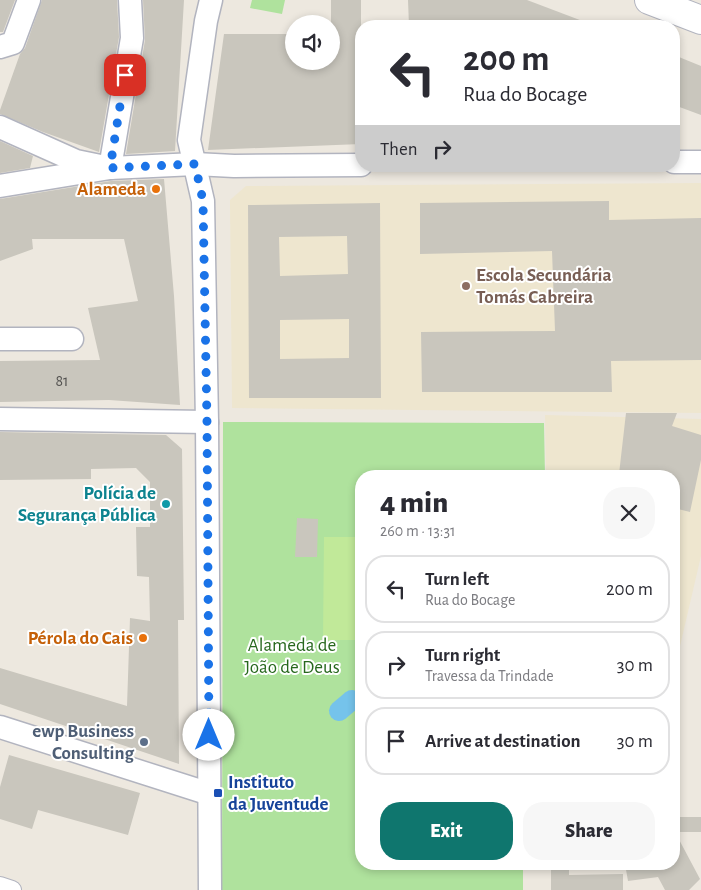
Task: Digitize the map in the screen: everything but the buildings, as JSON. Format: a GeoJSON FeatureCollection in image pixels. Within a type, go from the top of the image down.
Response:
{"type":"FeatureCollection","features":[{"type":"Feature","properties":{"kind":"main road"},"geometry":{"type":"LineString","coordinates":[[649,0],[701,20]]}},
{"type":"Feature","properties":{"kind":"street"},"geometry":{"type":"LineString","coordinates":[[0,47],[12,42],[29,0]]}},
{"type":"Feature","properties":{"kind":"street"},"geometry":{"type":"LineString","coordinates":[[110,168],[132,38],[130,0]]}},
{"type":"Feature","properties":{"kind":"street"},"geometry":{"type":"LineString","coordinates":[[210,890],[207,422],[203,201],[189,140],[206,21],[211,0]]}},
{"type":"Feature","properties":{"kind":"street"},"geometry":{"type":"LineString","coordinates":[[0,127],[76,161],[110,168]]}},
{"type":"Feature","properties":{"kind":"street"},"geometry":{"type":"LineString","coordinates":[[0,186],[110,168],[195,164],[234,166],[355,165]]}},
{"type":"Feature","properties":{"kind":"street"},"geometry":{"type":"LineString","coordinates":[[0,339],[72,339]]}},
{"type":"Feature","properties":{"kind":"street"},"geometry":{"type":"LineString","coordinates":[[0,419],[207,422]]}},
{"type":"Feature","properties":{"kind":"street"},"geometry":{"type":"LineString","coordinates":[[0,728],[210,794]]}},
{"type":"Feature","properties":{"kind":"street"},"geometry":{"type":"LineString","coordinates":[[0,886],[12,890]]}},
{"type":"Feature","properties":{"kind":"shaded area","name":"Escola Secundária Tomás Cabreira"},"geometry":{"type":"Polygon","coordinates":[[[701,183],[701,413],[232,408],[230,200],[246,186],[701,183]]]}},
{"type":"Feature","properties":{"kind":"shaded area"},"geometry":{"type":"Polygon","coordinates":[[[545,415],[701,419],[701,556],[680,646],[680,470],[546,470],[545,415]]]}},
{"type":"Feature","properties":{"kind":"green space"},"geometry":{"type":"Polygon","coordinates":[[[252,0],[285,0],[282,14],[250,8],[252,0]]]}},
{"type":"Feature","properties":{"kind":"green space","name":"Alameda de João de Deus"},"geometry":{"type":"Polygon","coordinates":[[[223,422],[544,423],[545,470],[355,470],[355,870],[523,870],[523,890],[222,890],[223,422]]]}},
{"type":"Feature","properties":{"kind":"green space"},"geometry":{"type":"Polygon","coordinates":[[[324,537],[355,537],[355,640],[323,640],[324,537]]]}},
{"type":"Feature","properties":{"kind":"waterway"},"geometry":{"type":"LineString","coordinates":[[339,711],[352,700]]}},
{"type":"Feature","properties":{"kind":"place","name":"Alameda"},"geometry":{"type":"Point","coordinates":[156,189]}},
{"type":"Feature","properties":{"kind":"place","name":"Escola Secundária Tomás Cabreira"},"geometry":{"type":"Point","coordinates":[466,286]}},
{"type":"Feature","properties":{"kind":"place","name":"Polícia de Segurança Pública"},"geometry":{"type":"Point","coordinates":[166,504]}},
{"type":"Feature","properties":{"kind":"place","name":"Pérola do Cais"},"geometry":{"type":"Point","coordinates":[143,638]}},
{"type":"Feature","properties":{"kind":"place","name":"ewp Business Consulting"},"geometry":{"type":"Point","coordinates":[144,742]}},
{"type":"Feature","properties":{"kind":"place","name":"Instituto da Juventude"},"geometry":{"type":"Point","coordinates":[218,793]}},
{"type":"Feature","properties":{"kind":"route"},"geometry":{"type":"LineString","coordinates":[[125,75],[110,168],[195,164],[203,201],[207,422],[209,735]]}}]}
